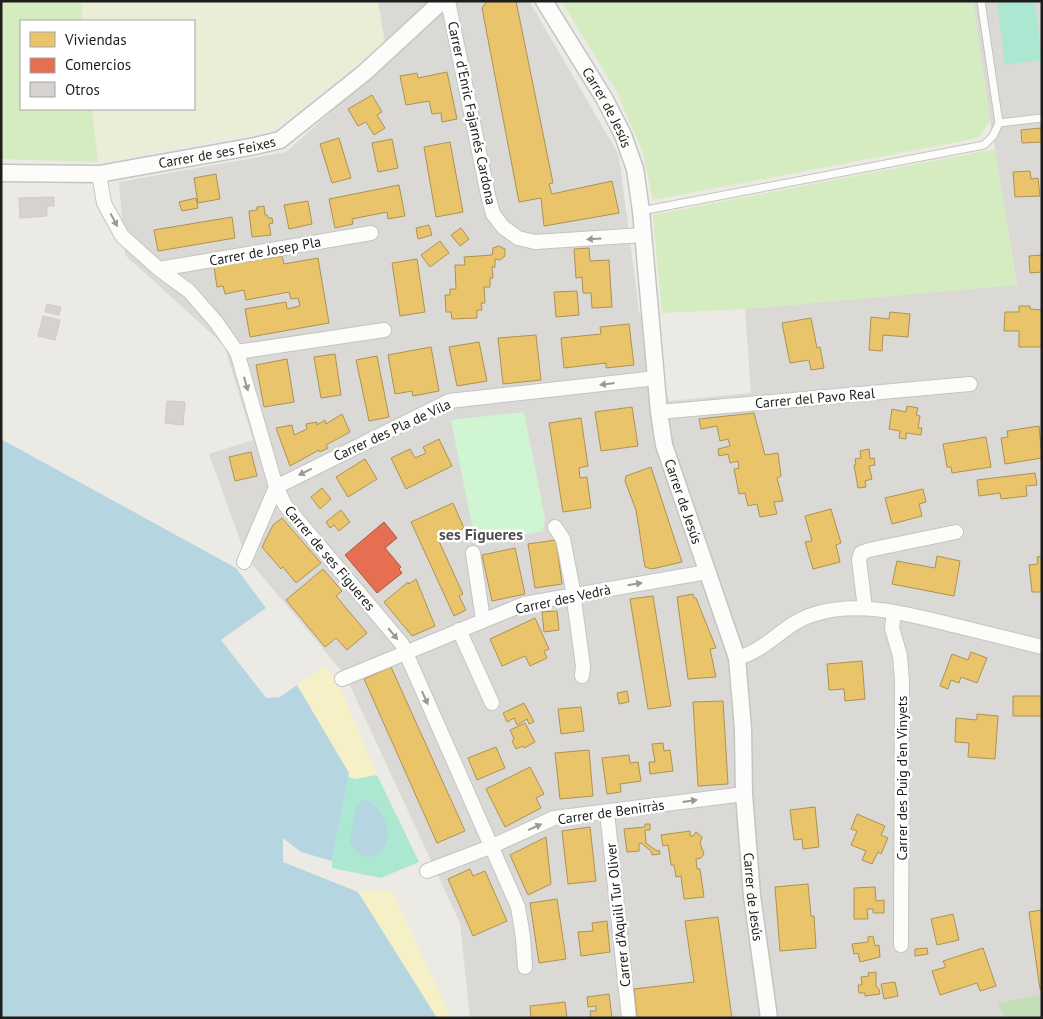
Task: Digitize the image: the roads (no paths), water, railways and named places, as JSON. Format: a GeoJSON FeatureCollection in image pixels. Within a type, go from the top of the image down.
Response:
{"type":"FeatureCollection","features":[{"type":"Feature","properties":{"kind":"street","name":"Carrer de ses Feixes"},"geometry":{"type":"LineString","coordinates":[[1,173],[99,174],[280,140],[364,73],[442,1]]}},
{"type":"Feature","properties":{"kind":"street","name":"Carrer d'Enric Fajarnés Cardona"},"geometry":{"type":"LineString","coordinates":[[448,1],[488,195],[493,214],[503,227],[518,238],[535,242],[643,236]]}},
{"type":"Feature","properties":{"kind":"street","name":"Carrer de Jesús"},"geometry":{"type":"LineString","coordinates":[[544,1],[604,98],[623,135],[635,168],[641,211],[659,412],[664,445],[737,658],[743,729],[744,794],[752,896],[770,1018]]}},
{"type":"Feature","properties":{"kind":"street","name":"Carrer de ses Figueres"},"geometry":{"type":"LineString","coordinates":[[99,174],[104,203],[122,236],[159,269],[189,291],[216,322],[236,352],[276,487],[285,505],[402,644],[518,907],[525,967]]}},
{"type":"Feature","properties":{"kind":"street","name":"Carrer de Josep Pla"},"geometry":{"type":"LineString","coordinates":[[159,269],[371,233]]}},
{"type":"Feature","properties":{"kind":"street"},"geometry":{"type":"LineString","coordinates":[[236,352],[384,330]]}},
{"type":"Feature","properties":{"kind":"street","name":"Carrer des Pla de Vila"},"geometry":{"type":"LineString","coordinates":[[276,487],[449,401],[656,378]]}},
{"type":"Feature","properties":{"kind":"street","name":"Carrer del Pavo Real"},"geometry":{"type":"LineString","coordinates":[[659,412],[970,384]]}},
{"type":"Feature","properties":{"kind":"street"},"geometry":{"type":"LineString","coordinates":[[244,562],[276,487]]}},
{"type":"Feature","properties":{"kind":"street"},"geometry":{"type":"LineString","coordinates":[[555,527],[563,540],[573,594],[583,666],[582,676]]}},
{"type":"Feature","properties":{"kind":"street"},"geometry":{"type":"LineString","coordinates":[[865,608],[859,560],[861,553],[956,532]]}},
{"type":"Feature","properties":{"kind":"street"},"geometry":{"type":"LineString","coordinates":[[472,553],[483,620]]}},
{"type":"Feature","properties":{"kind":"street","name":"Carrer des Vedrà"},"geometry":{"type":"LineString","coordinates":[[342,679],[524,604],[707,572]]}},
{"type":"Feature","properties":{"kind":"street"},"geometry":{"type":"LineString","coordinates":[[737,658],[757,651],[794,623],[814,614],[834,610],[865,608],[940,622],[1042,647]]}},
{"type":"Feature","properties":{"kind":"street","name":"Carrer des Puig d'en Vinyets"},"geometry":{"type":"LineString","coordinates":[[894,613],[892,628],[900,656],[902,681],[900,945]]}},
{"type":"Feature","properties":{"kind":"street"},"geometry":{"type":"LineString","coordinates":[[459,630],[492,703]]}},
{"type":"Feature","properties":{"kind":"street","name":"Carrer de Benirràs"},"geometry":{"type":"LineString","coordinates":[[427,871],[554,818],[744,794]]}},
{"type":"Feature","properties":{"kind":"street","name":"Carrer d'Aquilí Tur Oliver"},"geometry":{"type":"LineString","coordinates":[[607,812],[629,1018]]}},
{"type":"Feature","properties":{"kind":"lane"},"geometry":{"type":"LineString","coordinates":[[641,211],[984,145],[993,136],[999,124],[981,1]]}},
{"type":"Feature","properties":{"kind":"lane"},"geometry":{"type":"LineString","coordinates":[[999,124],[1042,118]]}},
{"type":"Feature","properties":{"kind":"water"},"geometry":{"type":"Polygon","coordinates":[[[1,439],[236,568],[266,608],[221,640],[266,698],[280,697],[297,685],[349,773],[332,861],[301,852],[283,838],[283,862],[358,892],[437,1018],[1,1018],[1,439]]]}},
{"type":"Feature","properties":{"kind":"water"},"geometry":{"type":"Polygon","coordinates":[[[363,800],[370,802],[383,816],[388,836],[385,845],[379,852],[368,857],[357,853],[350,842],[356,807],[363,800]]]}},
{"type":"Feature","properties":{"kind":"district","name":"ses Figueres"},"geometry":{"type":"Point","coordinates":[481,534]}}]}
